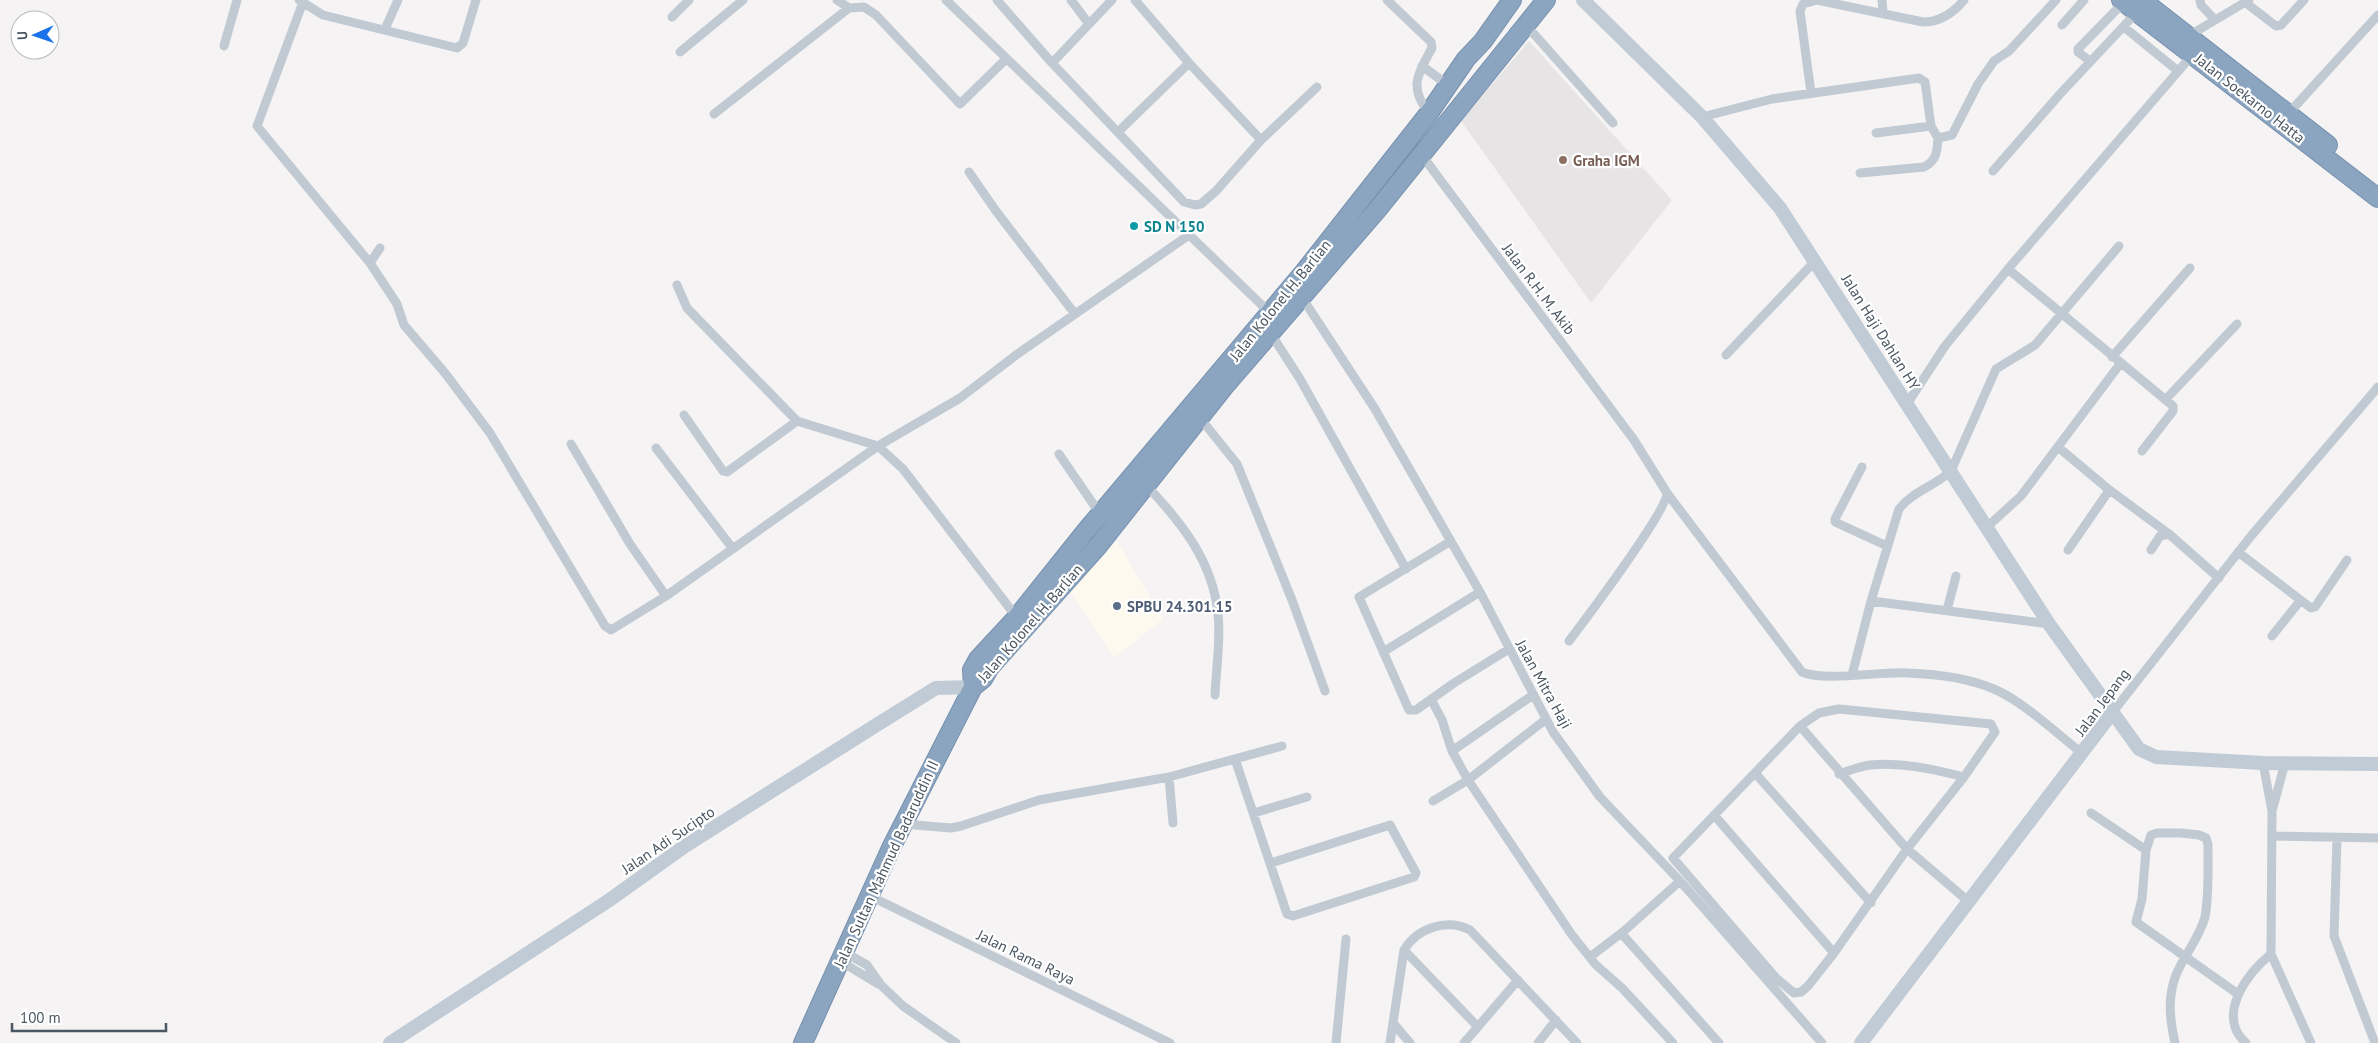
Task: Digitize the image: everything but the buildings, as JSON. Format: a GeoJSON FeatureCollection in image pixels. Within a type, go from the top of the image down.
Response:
{"type":"FeatureCollection","features":[{"type":"Feature","properties":{"kind":"highway"},"geometry":{"type":"LineString","coordinates":[[1467,58],[1474,37],[1498,0]]}},
{"type":"Feature","properties":{"kind":"highway"},"geometry":{"type":"LineString","coordinates":[[1467,58],[1483,41],[1512,0]]}},
{"type":"Feature","properties":{"kind":"highway"},"geometry":{"type":"LineString","coordinates":[[1483,75],[1532,0]]}},
{"type":"Feature","properties":{"kind":"highway"},"geometry":{"type":"LineString","coordinates":[[1483,75],[1546,0]]}},
{"type":"Feature","properties":{"kind":"highway","name":"Jalan Soekarno Hatta"},"geometry":{"type":"LineString","coordinates":[[2137,3],[2190,35],[2290,113],[2352,170],[2378,198]]}},
{"type":"Feature","properties":{"kind":"highway","name":"Jalan Soekarno Hatta"},"geometry":{"type":"LineString","coordinates":[[2137,3],[2193,54],[2352,170],[2378,184]]}},
{"type":"Feature","properties":{"kind":"highway","name":"Jalan Kolonel H. Barlian"},"geometry":{"type":"LineString","coordinates":[[1051,588],[1100,514],[1269,312],[1429,113],[1467,58]]}},
{"type":"Feature","properties":{"kind":"highway","name":"Jalan Kolonel H. Barlian"},"geometry":{"type":"LineString","coordinates":[[973,687],[972,670],[978,659],[1021,624],[1051,588],[1147,486],[1200,418],[1301,296],[1378,209],[1483,75]]}},
{"type":"Feature","properties":{"kind":"highway","name":"Jalan Sultan Mahmud Badaruddin II"},"geometry":{"type":"LineString","coordinates":[[803,1043],[902,824],[973,687]]}},
{"type":"Feature","properties":{"kind":"street"},"geometry":{"type":"LineString","coordinates":[[224,46],[237,0]]}},
{"type":"Feature","properties":{"kind":"street"},"geometry":{"type":"LineString","coordinates":[[385,29],[398,0]]}},
{"type":"Feature","properties":{"kind":"street"},"geometry":{"type":"LineString","coordinates":[[476,0],[463,44],[460,48],[323,15],[301,1],[257,126],[370,263],[397,304],[404,325],[445,373],[490,434],[604,626],[614,630],[666,596],[878,446],[960,398],[1075,314],[1189,235]]}},
{"type":"Feature","properties":{"kind":"street"},"geometry":{"type":"LineString","coordinates":[[672,17],[689,0]]}},
{"type":"Feature","properties":{"kind":"street"},"geometry":{"type":"LineString","coordinates":[[680,52],[743,0]]}},
{"type":"Feature","properties":{"kind":"street"},"geometry":{"type":"LineString","coordinates":[[837,0],[850,8]]}},
{"type":"Feature","properties":{"kind":"street"},"geometry":{"type":"LineString","coordinates":[[946,0],[1269,312]]}},
{"type":"Feature","properties":{"kind":"street"},"geometry":{"type":"LineString","coordinates":[[997,0],[1052,64],[1119,131],[1184,202],[1195,205],[1201,204],[1216,191],[1261,140],[1317,87]]}},
{"type":"Feature","properties":{"kind":"street"},"geometry":{"type":"LineString","coordinates":[[1071,0],[1089,24]]}},
{"type":"Feature","properties":{"kind":"street"},"geometry":{"type":"LineString","coordinates":[[1052,64],[1112,0]]}},
{"type":"Feature","properties":{"kind":"street"},"geometry":{"type":"LineString","coordinates":[[1135,0],[1189,63],[1261,140]]}},
{"type":"Feature","properties":{"kind":"street"},"geometry":{"type":"LineString","coordinates":[[1387,0],[1430,39],[1432,48],[1417,77],[1418,96],[1429,113]]}},
{"type":"Feature","properties":{"kind":"street","name":"Jalan Haji Dahlan HY"},"geometry":{"type":"LineString","coordinates":[[1583,0],[1702,117],[1780,208],[1816,260],[2049,624],[2138,749],[2156,757],[2285,764],[2378,764]]}},
{"type":"Feature","properties":{"kind":"street"},"geometry":{"type":"LineString","coordinates":[[1811,93],[1800,11],[1803,4],[1817,0],[1883,12],[1923,22],[1932,22],[1960,2]]}},
{"type":"Feature","properties":{"kind":"street"},"geometry":{"type":"LineString","coordinates":[[1882,0],[1883,12]]}},
{"type":"Feature","properties":{"kind":"street"},"geometry":{"type":"LineString","coordinates":[[1938,138],[1952,135],[1963,110],[1994,60],[2009,51],[2056,0]]}},
{"type":"Feature","properties":{"kind":"street"},"geometry":{"type":"LineString","coordinates":[[2062,25],[2084,0]]}},
{"type":"Feature","properties":{"kind":"street"},"geometry":{"type":"LineString","coordinates":[[2200,0],[2201,5],[2215,20]]}},
{"type":"Feature","properties":{"kind":"street"},"geometry":{"type":"LineString","coordinates":[[2190,35],[2247,2],[2276,26],[2281,25],[2304,0]]}},
{"type":"Feature","properties":{"kind":"street"},"geometry":{"type":"LineString","coordinates":[[1994,171],[2060,94],[2124,27],[2137,3]]}},
{"type":"Feature","properties":{"kind":"street"},"geometry":{"type":"LineString","coordinates":[[2086,58],[2078,52],[2078,49],[2137,3]]}},
{"type":"Feature","properties":{"kind":"street"},"geometry":{"type":"LineString","coordinates":[[714,114],[850,8],[864,7],[876,15],[960,104],[1006,59]]}},
{"type":"Feature","properties":{"kind":"street"},"geometry":{"type":"LineString","coordinates":[[2290,113],[2378,15]]}},
{"type":"Feature","properties":{"kind":"street"},"geometry":{"type":"LineString","coordinates":[[1526,25],[1613,123]]}},
{"type":"Feature","properties":{"kind":"street"},"geometry":{"type":"LineString","coordinates":[[2124,27],[2178,71]]}},
{"type":"Feature","properties":{"kind":"street"},"geometry":{"type":"LineString","coordinates":[[1907,404],[1945,346],[2008,269],[2193,54]]}},
{"type":"Feature","properties":{"kind":"street"},"geometry":{"type":"LineString","coordinates":[[1119,131],[1189,63]]}},
{"type":"Feature","properties":{"kind":"street"},"geometry":{"type":"LineString","coordinates":[[1422,66],[1448,85]]}},
{"type":"Feature","properties":{"kind":"street"},"geometry":{"type":"LineString","coordinates":[[1702,117],[1742,105],[1919,78],[1925,82],[1931,126],[1938,138],[1936,156],[1932,162],[1924,167],[1860,173]]}},
{"type":"Feature","properties":{"kind":"street"},"geometry":{"type":"LineString","coordinates":[[1876,133],[1931,126]]}},
{"type":"Feature","properties":{"kind":"street","name":"Jalan R.H. M. Akib"},"geometry":{"type":"LineString","coordinates":[[1421,154],[1634,440],[1667,492],[1802,672],[1807,674],[1852,675],[1908,672],[1968,680],[1995,689],[2017,703],[2083,754]]}},
{"type":"Feature","properties":{"kind":"street"},"geometry":{"type":"LineString","coordinates":[[968,172],[1075,314]]}},
{"type":"Feature","properties":{"kind":"street"},"geometry":{"type":"LineString","coordinates":[[1852,675],[1871,601],[1899,509],[1908,498],[1943,479],[1951,471],[1996,369],[2000,364],[2030,349],[2120,246]]}},
{"type":"Feature","properties":{"kind":"street"},"geometry":{"type":"LineString","coordinates":[[370,263],[372,256],[380,248]]}},
{"type":"Feature","properties":{"kind":"street"},"geometry":{"type":"LineString","coordinates":[[1726,355],[1816,260]]}},
{"type":"Feature","properties":{"kind":"street"},"geometry":{"type":"LineString","coordinates":[[2112,357],[2190,268]]}},
{"type":"Feature","properties":{"kind":"street"},"geometry":{"type":"LineString","coordinates":[[2008,269],[2120,364],[2173,406],[2173,411],[2142,452]]}},
{"type":"Feature","properties":{"kind":"street"},"geometry":{"type":"LineString","coordinates":[[677,285],[687,308],[797,421],[878,446],[903,469],[1021,624]]}},
{"type":"Feature","properties":{"kind":"street","name":"Jalan Mitra Haji"},"geometry":{"type":"LineString","coordinates":[[1301,296],[1375,408],[1480,592],[1545,720],[1600,797],[1680,880],[1822,1043]]}},
{"type":"Feature","properties":{"kind":"street"},"geometry":{"type":"LineString","coordinates":[[2166,399],[2237,324]]}},
{"type":"Feature","properties":{"kind":"street"},"geometry":{"type":"LineString","coordinates":[[1271,334],[1300,379],[1406,569]]}},
{"type":"Feature","properties":{"kind":"street"},"geometry":{"type":"LineString","coordinates":[[1987,527],[2021,496],[2120,364]]}},
{"type":"Feature","properties":{"kind":"street","name":"Jalan Jepang"},"geometry":{"type":"LineString","coordinates":[[1861,1043],[1968,901],[2083,754],[2112,713],[2238,552],[2330,441],[2378,387]]}},
{"type":"Feature","properties":{"kind":"street"},"geometry":{"type":"LineString","coordinates":[[684,415],[723,471],[727,472],[797,421]]}},
{"type":"Feature","properties":{"kind":"street"},"geometry":{"type":"LineString","coordinates":[[1200,418],[1237,464],[1292,600],[1325,691]]}},
{"type":"Feature","properties":{"kind":"street"},"geometry":{"type":"LineString","coordinates":[[571,444],[630,544],[666,596]]}},
{"type":"Feature","properties":{"kind":"street"},"geometry":{"type":"LineString","coordinates":[[2058,447],[2107,488],[2169,534],[2219,578]]}},
{"type":"Feature","properties":{"kind":"street"},"geometry":{"type":"LineString","coordinates":[[656,448],[733,549]]}},
{"type":"Feature","properties":{"kind":"street"},"geometry":{"type":"LineString","coordinates":[[1059,454],[1100,514]]}},
{"type":"Feature","properties":{"kind":"street"},"geometry":{"type":"LineString","coordinates":[[1862,467],[1835,522],[1887,546]]}},
{"type":"Feature","properties":{"kind":"street"},"geometry":{"type":"LineString","coordinates":[[1147,486],[1183,528],[1212,578],[1218,615],[1215,695]]}},
{"type":"Feature","properties":{"kind":"street"},"geometry":{"type":"LineString","coordinates":[[2068,550],[2107,495],[2107,488]]}},
{"type":"Feature","properties":{"kind":"street"},"geometry":{"type":"LineString","coordinates":[[1570,641],[1607,591],[1667,497],[1667,492]]}},
{"type":"Feature","properties":{"kind":"street"},"geometry":{"type":"LineString","coordinates":[[2151,550],[2160,536],[2169,534]]}},
{"type":"Feature","properties":{"kind":"street"},"geometry":{"type":"LineString","coordinates":[[1451,541],[1359,597],[1409,710],[1416,710],[1509,649]]}},
{"type":"Feature","properties":{"kind":"street"},"geometry":{"type":"LineString","coordinates":[[2238,552],[2308,607],[2315,607],[2348,560]]}},
{"type":"Feature","properties":{"kind":"street"},"geometry":{"type":"LineString","coordinates":[[1947,610],[1956,576]]}},
{"type":"Feature","properties":{"kind":"street"},"geometry":{"type":"LineString","coordinates":[[1383,652],[1480,592]]}},
{"type":"Feature","properties":{"kind":"street"},"geometry":{"type":"LineString","coordinates":[[1871,601],[2049,624]]}},
{"type":"Feature","properties":{"kind":"street"},"geometry":{"type":"LineString","coordinates":[[2272,636],[2300,601]]}},
{"type":"Feature","properties":{"kind":"street","name":"Jalan Adi Sucipto"},"geometry":{"type":"LineString","coordinates":[[390,1043],[608,901],[685,846],[936,688],[973,687]]}},
{"type":"Feature","properties":{"kind":"street"},"geometry":{"type":"LineString","coordinates":[[1452,751],[1533,695]]}},
{"type":"Feature","properties":{"kind":"street"},"geometry":{"type":"LineString","coordinates":[[1431,699],[1442,720],[1452,751],[1468,780],[1572,935],[1590,957],[1673,1043]]}},
{"type":"Feature","properties":{"kind":"street"},"geometry":{"type":"LineString","coordinates":[[1839,709],[1991,724],[1995,732],[1964,776],[1907,849],[1871,903],[1834,953],[1801,992],[1794,993],[1788,990],[1770,971],[1675,862],[1675,854],[1800,726],[1818,713],[1839,709]]}},
{"type":"Feature","properties":{"kind":"street"},"geometry":{"type":"LineString","coordinates":[[1433,801],[1468,780],[1545,720]]}},
{"type":"Feature","properties":{"kind":"street"},"geometry":{"type":"LineString","coordinates":[[1800,726],[1907,849],[1968,901]]}},
{"type":"Feature","properties":{"kind":"street"},"geometry":{"type":"LineString","coordinates":[[902,824],[952,828],[1052,797],[1169,777],[1282,746]]}},
{"type":"Feature","properties":{"kind":"street"},"geometry":{"type":"LineString","coordinates":[[1235,759],[1288,914],[1293,916],[1414,877],[1416,873],[1390,825],[1271,863]]}},
{"type":"Feature","properties":{"kind":"street"},"geometry":{"type":"LineString","coordinates":[[2263,763],[2272,811],[2271,954],[2311,1043]]}},
{"type":"Feature","properties":{"kind":"street"},"geometry":{"type":"LineString","coordinates":[[2272,811],[2285,764]]}},
{"type":"Feature","properties":{"kind":"street"},"geometry":{"type":"LineString","coordinates":[[1840,774],[1869,765],[1898,765],[1924,767],[1964,776]]}},
{"type":"Feature","properties":{"kind":"street"},"geometry":{"type":"LineString","coordinates":[[1755,773],[1871,903]]}},
{"type":"Feature","properties":{"kind":"street"},"geometry":{"type":"LineString","coordinates":[[1169,777],[1173,823]]}},
{"type":"Feature","properties":{"kind":"street"},"geometry":{"type":"LineString","coordinates":[[1254,813],[1307,797]]}},
{"type":"Feature","properties":{"kind":"street"},"geometry":{"type":"LineString","coordinates":[[2092,813],[2146,850]]}},
{"type":"Feature","properties":{"kind":"street"},"geometry":{"type":"LineString","coordinates":[[1714,815],[1834,953]]}},
{"type":"Feature","properties":{"kind":"street"},"geometry":{"type":"LineString","coordinates":[[2175,1043],[2171,1024],[2170,995],[2176,974],[2186,957],[2198,935],[2205,915],[2208,852],[2206,838],[2199,835],[2157,833],[2148,839],[2142,899],[2136,922],[2186,957],[2238,994]]}},
{"type":"Feature","properties":{"kind":"street"},"geometry":{"type":"LineString","coordinates":[[2272,836],[2378,838]]}},
{"type":"Feature","properties":{"kind":"street"},"geometry":{"type":"LineString","coordinates":[[2337,838],[2334,936],[2373,1042]]}},
{"type":"Feature","properties":{"kind":"street"},"geometry":{"type":"LineString","coordinates":[[1590,957],[1621,933],[1680,880]]}},
{"type":"Feature","properties":{"kind":"street","name":"Jalan Rama Raya"},"geometry":{"type":"LineString","coordinates":[[870,896],[1170,1043]]}},
{"type":"Feature","properties":{"kind":"street"},"geometry":{"type":"LineString","coordinates":[[1390,1043],[1404,950],[1410,941],[1421,931],[1454,923],[1470,930],[1577,1043]]}},
{"type":"Feature","properties":{"kind":"street"},"geometry":{"type":"LineString","coordinates":[[1621,933],[1718,1043]]}},
{"type":"Feature","properties":{"kind":"street"},"geometry":{"type":"LineString","coordinates":[[1336,1043],[1346,939]]}},
{"type":"Feature","properties":{"kind":"street"},"geometry":{"type":"LineString","coordinates":[[1404,950],[1478,1027]]}},
{"type":"Feature","properties":{"kind":"street"},"geometry":{"type":"LineString","coordinates":[[2246,1043],[2238,1030],[2233,1014],[2238,994],[2256,968],[2271,954]]}},
{"type":"Feature","properties":{"kind":"street"},"geometry":{"type":"LineString","coordinates":[[842,956],[867,965],[881,985],[904,1006],[956,1043]]}},
{"type":"Feature","properties":{"kind":"street"},"geometry":{"type":"LineString","coordinates":[[842,956],[859,975],[881,985]]}},
{"type":"Feature","properties":{"kind":"street"},"geometry":{"type":"LineString","coordinates":[[1464,1043],[1518,980]]}},
{"type":"Feature","properties":{"kind":"street"},"geometry":{"type":"LineString","coordinates":[[1538,1043],[1556,1020]]}},
{"type":"Feature","properties":{"kind":"street"},"geometry":{"type":"LineString","coordinates":[[1393,1023],[1410,1043]]}},
{"type":"Feature","properties":{"kind":"shaded area","name":"Graha IGM"},"geometry":{"type":"Polygon","coordinates":[[[1529,41],[1672,200],[1591,303],[1461,121],[1529,41]]]}},
{"type":"Feature","properties":{"kind":"shaded area","name":"SPBU 24.301.15"},"geometry":{"type":"Polygon","coordinates":[[[1117,541],[1163,619],[1114,658],[1070,592],[1117,541]]]}},
{"type":"Feature","properties":{"kind":"place","name":"Graha IGM"},"geometry":{"type":"Point","coordinates":[1563,160]}},
{"type":"Feature","properties":{"kind":"place","name":"SD N 150"},"geometry":{"type":"Point","coordinates":[1134,226]}},
{"type":"Feature","properties":{"kind":"place","name":"SPBU 24.301.15"},"geometry":{"type":"Point","coordinates":[1117,606]}}]}
